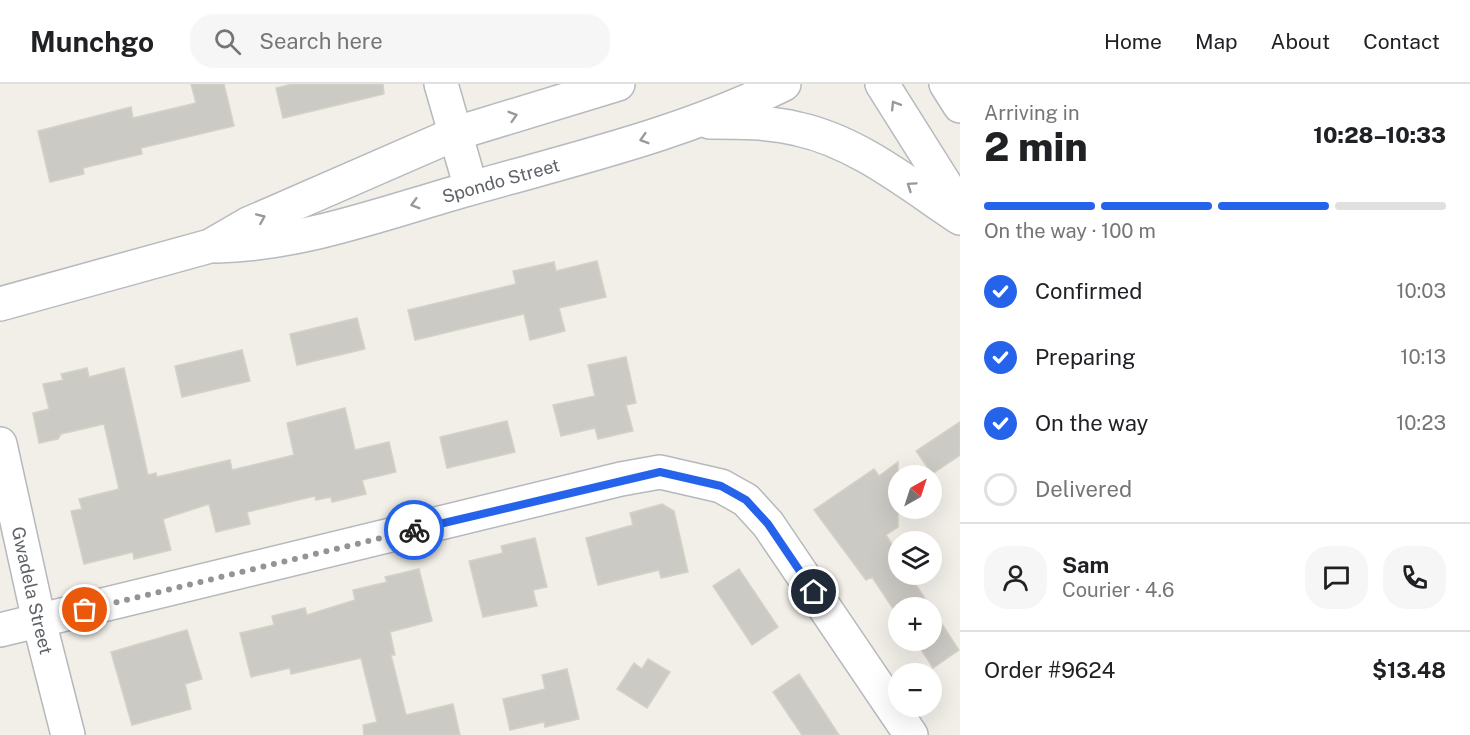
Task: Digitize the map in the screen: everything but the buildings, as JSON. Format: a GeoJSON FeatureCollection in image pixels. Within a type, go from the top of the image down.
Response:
{"type":"FeatureCollection","features":[{"type":"Feature","properties":{"kind":"main road"},"geometry":{"type":"LineString","coordinates":[[441,84],[471,188]]}},
{"type":"Feature","properties":{"kind":"main road","name":"Spondo Street"},"geometry":{"type":"LineString","coordinates":[[210,246],[248,224],[457,134],[618,84]]}},
{"type":"Feature","properties":{"kind":"main road","name":"Spondo Street"},"geometry":{"type":"LineString","coordinates":[[0,304],[210,246],[249,245],[316,232],[700,122],[784,84]]}},
{"type":"Feature","properties":{"kind":"main road"},"geometry":{"type":"LineString","coordinates":[[882,84],[960,208]]}},
{"type":"Feature","properties":{"kind":"main road"},"geometry":{"type":"LineString","coordinates":[[946,84],[960,106]]}},
{"type":"Feature","properties":{"kind":"main road"},"geometry":{"type":"LineString","coordinates":[[700,122],[762,123],[800,129],[825,137],[882,166],[960,218]]}},
{"type":"Feature","properties":{"kind":"main road","name":"Gwadela Street"},"geometry":{"type":"LineString","coordinates":[[0,444],[39,621],[68,735]]}},
{"type":"Feature","properties":{"kind":"main road"},"geometry":{"type":"LineString","coordinates":[[0,630],[660,472],[721,486],[746,500],[768,524],[911,735]]}},
{"type":"Feature","properties":{"kind":"way so far"},"geometry":{"type":"LineString","coordinates":[[85,610],[414,530]]}},
{"type":"Feature","properties":{"kind":"route"},"geometry":{"type":"LineString","coordinates":[[414,530],[621,479],[660,472],[695,478],[721,486],[746,500],[768,524],[814,592]]}}]}
